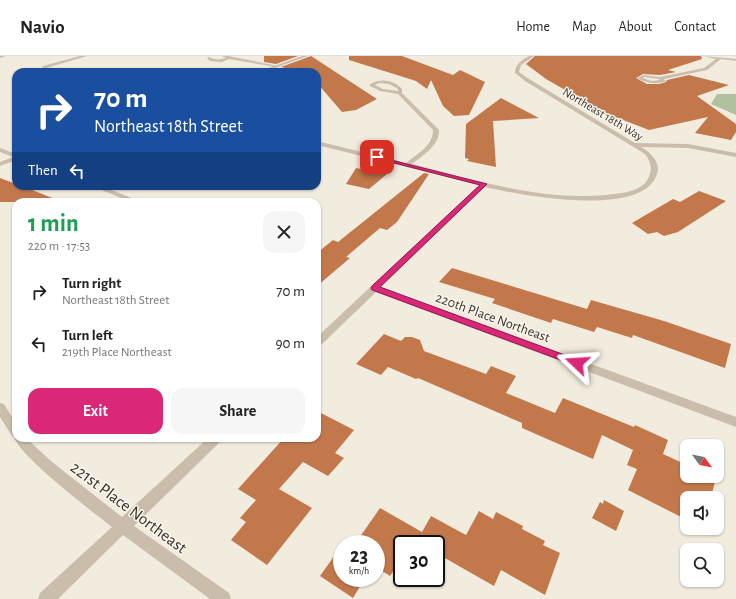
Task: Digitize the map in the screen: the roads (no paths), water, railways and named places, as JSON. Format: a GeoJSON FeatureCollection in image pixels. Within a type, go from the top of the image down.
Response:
{"type":"FeatureCollection","features":[{"type":"Feature","properties":{"kind":"street"},"geometry":{"type":"LineString","coordinates":[[218,56],[209,59],[218,61],[229,58]]}},
{"type":"Feature","properties":{"kind":"street"},"geometry":{"type":"LineString","coordinates":[[224,56],[276,66]]}},
{"type":"Feature","properties":{"kind":"street"},"geometry":{"type":"LineString","coordinates":[[271,68],[306,56]]}},
{"type":"Feature","properties":{"kind":"street","name":"Northeast 18th Way"},"geometry":{"type":"LineString","coordinates":[[321,144],[408,164],[484,184],[537,196],[558,199],[576,200],[600,198],[635,191],[647,186],[656,170],[653,160],[647,153],[526,80],[518,72],[518,67],[532,56]]}},
{"type":"Feature","properties":{"kind":"street"},"geometry":{"type":"LineString","coordinates":[[704,56],[736,60]]}},
{"type":"Feature","properties":{"kind":"street"},"geometry":{"type":"LineString","coordinates":[[660,78],[699,71],[708,67],[720,58]]}},
{"type":"Feature","properties":{"kind":"street"},"geometry":{"type":"LineString","coordinates":[[400,93],[436,130],[437,134],[435,140],[408,164]]}},
{"type":"Feature","properties":{"kind":"street"},"geometry":{"type":"LineString","coordinates":[[634,144],[688,146],[736,155]]}},
{"type":"Feature","properties":{"kind":"street"},"geometry":{"type":"LineString","coordinates":[[0,150],[12,155]]}},
{"type":"Feature","properties":{"kind":"street"},"geometry":{"type":"LineString","coordinates":[[0,164],[12,159]]}},
{"type":"Feature","properties":{"kind":"street"},"geometry":{"type":"LineString","coordinates":[[321,339],[484,184]]}},
{"type":"Feature","properties":{"kind":"street"},"geometry":{"type":"LineString","coordinates":[[106,190],[127,198]]}},
{"type":"Feature","properties":{"kind":"street","name":"220th Place Northeast"},"geometry":{"type":"LineString","coordinates":[[375,288],[736,422]]}},
{"type":"Feature","properties":{"kind":"street"},"geometry":{"type":"LineString","coordinates":[[0,407],[12,426]]}},
{"type":"Feature","properties":{"kind":"street","name":"221st Place Northeast"},"geometry":{"type":"LineString","coordinates":[[23,442],[59,477],[122,526],[223,599]]}},
{"type":"Feature","properties":{"kind":"street"},"geometry":{"type":"LineString","coordinates":[[46,599],[212,442]]}},
{"type":"Feature","properties":{"kind":"lane"},"geometry":{"type":"LineString","coordinates":[[0,57],[4,56]]}},
{"type":"Feature","properties":{"kind":"lane"},"geometry":{"type":"LineString","coordinates":[[44,68],[51,64],[85,56]]}}]}
